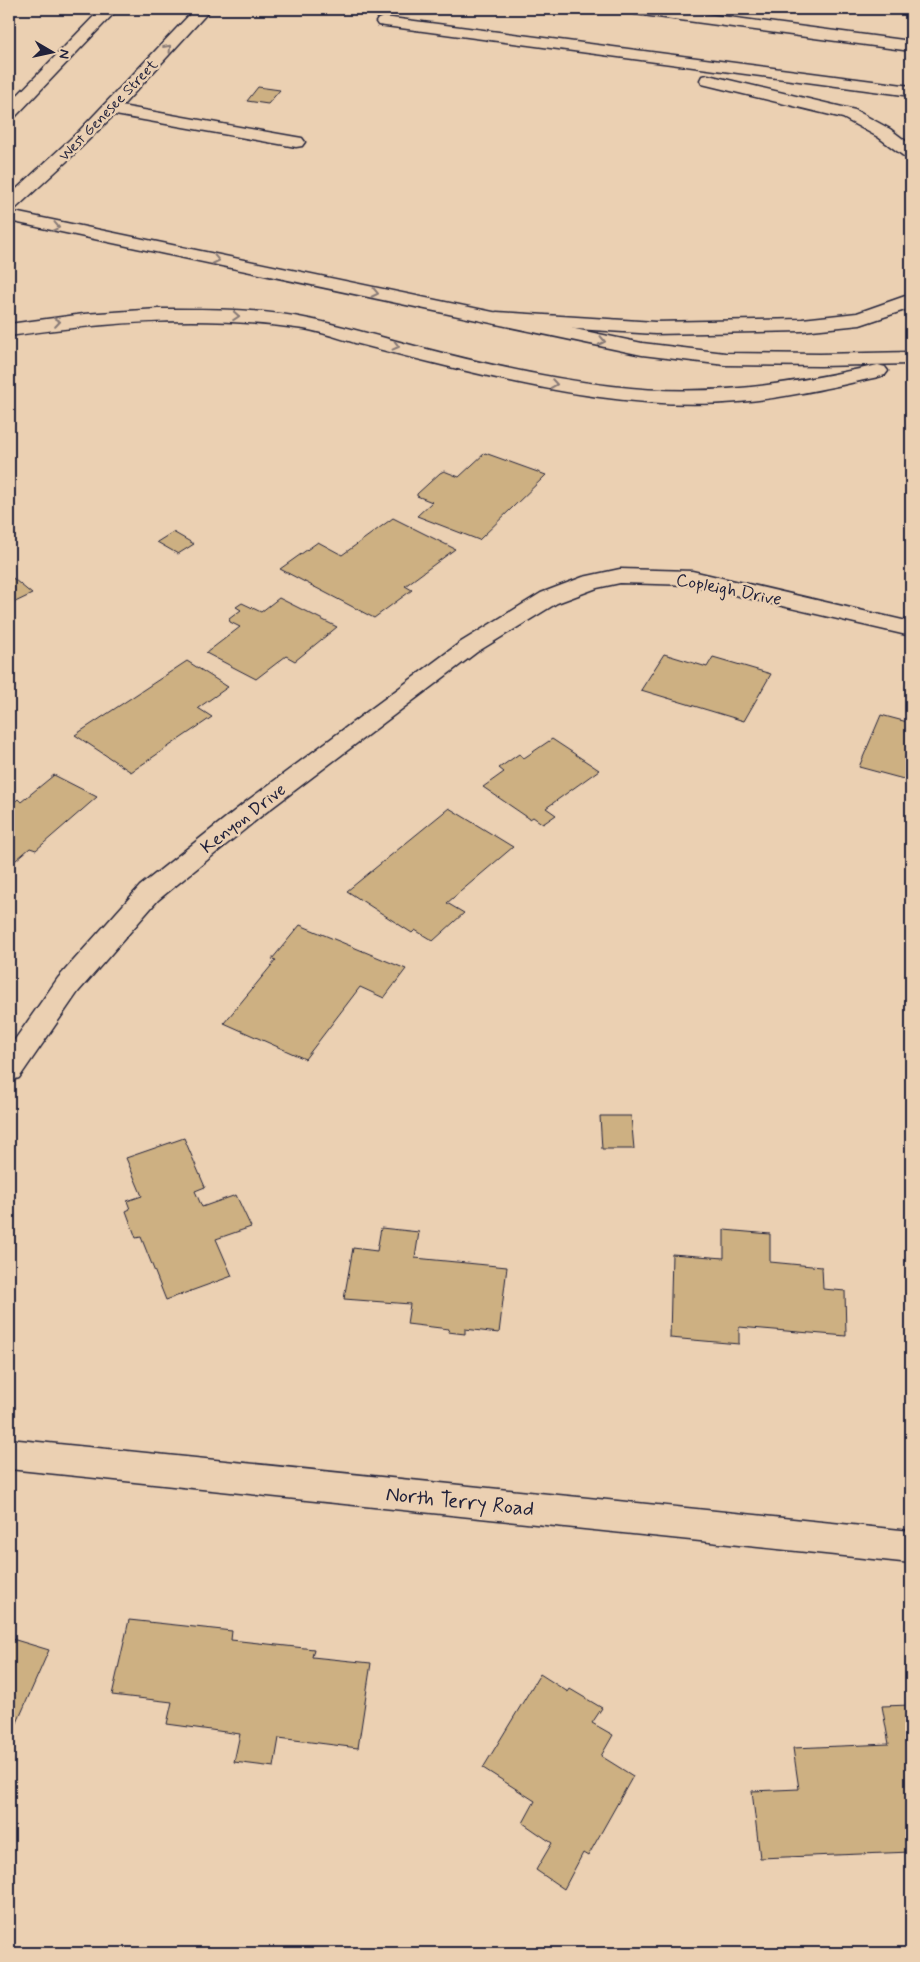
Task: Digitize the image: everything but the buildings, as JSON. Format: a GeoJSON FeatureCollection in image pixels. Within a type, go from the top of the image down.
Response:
{"type":"FeatureCollection","features":[{"type":"Feature","properties":{"kind":"main road"},"geometry":{"type":"LineString","coordinates":[[9,113],[110,9]]}},
{"type":"Feature","properties":{"kind":"main road","name":"West Genesee Street"},"geometry":{"type":"LineString","coordinates":[[9,206],[49,170],[110,109],[203,9]]}},
{"type":"Feature","properties":{"kind":"main road"},"geometry":{"type":"LineString","coordinates":[[635,9],[911,46]]}},
{"type":"Feature","properties":{"kind":"main road"},"geometry":{"type":"LineString","coordinates":[[384,22],[911,91]]}},
{"type":"Feature","properties":{"kind":"main road"},"geometry":{"type":"LineString","coordinates":[[553,44],[849,114],[884,132],[911,153]]}},
{"type":"Feature","properties":{"kind":"main road"},"geometry":{"type":"LineString","coordinates":[[110,109],[296,142]]}},
{"type":"Feature","properties":{"kind":"main road"},"geometry":{"type":"LineString","coordinates":[[9,216],[642,349],[725,359],[820,360],[911,358]]}},
{"type":"Feature","properties":{"kind":"main road"},"geometry":{"type":"LineString","coordinates":[[493,318],[655,328],[802,325],[860,319],[908,303],[911,300]]}},
{"type":"Feature","properties":{"kind":"main road"},"geometry":{"type":"LineString","coordinates":[[9,330],[88,318],[133,314],[190,314],[268,319],[307,324],[533,380],[627,394],[718,397],[797,388],[911,362]]}},
{"type":"Feature","properties":{"kind":"main road","name":"Copleigh Drive"},"geometry":{"type":"LineString","coordinates":[[522,615],[549,598],[591,582],[620,576],[692,578],[911,629]]}},
{"type":"Feature","properties":{"kind":"main road","name":"Kenyon Drive"},"geometry":{"type":"LineString","coordinates":[[9,1070],[68,985],[149,893],[256,807],[461,653],[522,615]]}},
{"type":"Feature","properties":{"kind":"main road","name":"North Terry Road"},"geometry":{"type":"LineString","coordinates":[[9,1454],[911,1547]]}}]}
